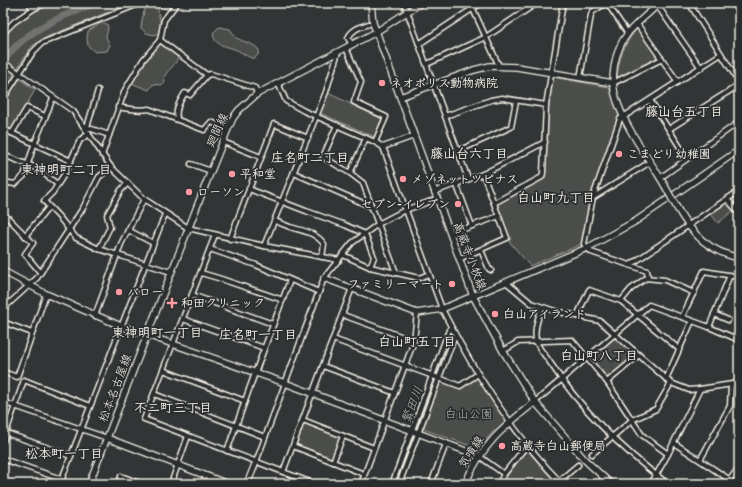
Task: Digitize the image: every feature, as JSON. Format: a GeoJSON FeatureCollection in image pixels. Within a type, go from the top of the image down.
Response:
{"type":"FeatureCollection","features":[{"type":"Feature","properties":{"kind":"street"},"geometry":{"type":"LineString","coordinates":[[28,3],[33,9]]}},
{"type":"Feature","properties":{"kind":"street"},"geometry":{"type":"LineString","coordinates":[[3,33],[18,18],[46,3]]}},
{"type":"Feature","properties":{"kind":"street"},"geometry":{"type":"LineString","coordinates":[[3,99],[33,52],[42,44],[141,3]]}},
{"type":"Feature","properties":{"kind":"street"},"geometry":{"type":"LineString","coordinates":[[102,155],[125,90],[143,60],[160,40],[164,20],[177,3]]}},
{"type":"Feature","properties":{"kind":"street","name":"高蔵寺小牧線"},"geometry":{"type":"LineString","coordinates":[[372,3],[373,23],[376,32],[473,296],[503,351],[535,402],[585,460],[611,484]]}},
{"type":"Feature","properties":{"kind":"street"},"geometry":{"type":"LineString","coordinates":[[404,3],[468,179]]}},
{"type":"Feature","properties":{"kind":"street","name":"廻間線"},"geometry":{"type":"LineString","coordinates":[[147,335],[228,129],[239,110],[257,94],[376,32],[421,3]]}},
{"type":"Feature","properties":{"kind":"street"},"geometry":{"type":"LineString","coordinates":[[419,44],[481,3]]}},
{"type":"Feature","properties":{"kind":"street"},"geometry":{"type":"LineString","coordinates":[[427,64],[486,37],[529,5],[537,3]]}},
{"type":"Feature","properties":{"kind":"street"},"geometry":{"type":"LineString","coordinates":[[494,203],[542,177],[546,105],[563,3]]}},
{"type":"Feature","properties":{"kind":"street"},"geometry":{"type":"LineString","coordinates":[[580,78],[590,15],[592,12],[606,3],[628,34]]}},
{"type":"Feature","properties":{"kind":"street"},"geometry":{"type":"LineString","coordinates":[[647,3],[651,9]]}},
{"type":"Feature","properties":{"kind":"street"},"geometry":{"type":"LineString","coordinates":[[669,129],[739,83],[689,3]]}},
{"type":"Feature","properties":{"kind":"street"},"geometry":{"type":"LineString","coordinates":[[700,68],[658,4],[651,9],[637,24],[621,45],[614,69],[616,99],[624,117],[688,226],[710,247],[730,256],[739,258]]}},
{"type":"Feature","properties":{"kind":"street"},"geometry":{"type":"LineString","coordinates":[[473,9],[499,66]]}},
{"type":"Feature","properties":{"kind":"street"},"geometry":{"type":"LineString","coordinates":[[352,45],[348,38],[349,36],[358,27],[369,24]]}},
{"type":"Feature","properties":{"kind":"street"},"geometry":{"type":"LineString","coordinates":[[637,24],[678,82]]}},
{"type":"Feature","properties":{"kind":"street"},"geometry":{"type":"LineString","coordinates":[[160,40],[207,75],[210,74],[255,88],[257,94]]}},
{"type":"Feature","properties":{"kind":"street"},"geometry":{"type":"LineString","coordinates":[[346,48],[361,82],[354,102],[386,116],[375,142]]}},
{"type":"Feature","properties":{"kind":"street"},"geometry":{"type":"LineString","coordinates":[[264,246],[326,92],[338,52]]}},
{"type":"Feature","properties":{"kind":"street"},"geometry":{"type":"LineString","coordinates":[[648,278],[647,271],[592,252],[584,244],[594,197],[620,119],[722,54]]}},
{"type":"Feature","properties":{"kind":"street"},"geometry":{"type":"LineString","coordinates":[[400,97],[474,70],[490,66],[517,67],[614,83],[662,59]]}},
{"type":"Feature","properties":{"kind":"street"},"geometry":{"type":"LineString","coordinates":[[3,62],[73,111],[86,128],[111,167],[144,199],[188,228],[230,239],[339,260]]}},
{"type":"Feature","properties":{"kind":"street"},"geometry":{"type":"LineString","coordinates":[[177,119],[176,114],[179,102],[185,93],[190,95],[207,75]]}},
{"type":"Feature","properties":{"kind":"street"},"geometry":{"type":"LineString","coordinates":[[278,83],[286,100],[304,111],[375,142],[383,147],[442,309],[456,337],[478,374],[527,445],[561,483],[578,465]]}},
{"type":"Feature","properties":{"kind":"street"},"geometry":{"type":"LineString","coordinates":[[86,128],[98,90]]}},
{"type":"Feature","properties":{"kind":"street"},"geometry":{"type":"LineString","coordinates":[[3,182],[15,184],[24,176],[34,144],[53,98]]}},
{"type":"Feature","properties":{"kind":"street"},"geometry":{"type":"LineString","coordinates":[[445,116],[491,100],[502,98],[546,105]]}},
{"type":"Feature","properties":{"kind":"street"},"geometry":{"type":"LineString","coordinates":[[650,100],[687,158]]}},
{"type":"Feature","properties":{"kind":"street"},"geometry":{"type":"LineString","coordinates":[[458,151],[511,126],[516,101]]}},
{"type":"Feature","properties":{"kind":"street"},"geometry":{"type":"LineString","coordinates":[[118,107],[127,109],[134,108],[141,111],[149,109],[204,130],[211,122],[228,129]]}},
{"type":"Feature","properties":{"kind":"street"},"geometry":{"type":"LineString","coordinates":[[12,133],[27,108],[45,116]]}},
{"type":"Feature","properties":{"kind":"street"},"geometry":{"type":"LineString","coordinates":[[660,178],[739,122]]}},
{"type":"Feature","properties":{"kind":"street"},"geometry":{"type":"LineString","coordinates":[[230,239],[274,124],[308,138]]}},
{"type":"Feature","properties":{"kind":"street"},"geometry":{"type":"LineString","coordinates":[[337,126],[323,157],[350,173],[363,183],[396,273]]}},
{"type":"Feature","properties":{"kind":"street"},"geometry":{"type":"LineString","coordinates":[[86,128],[108,135]]}},
{"type":"Feature","properties":{"kind":"street"},"geometry":{"type":"LineString","coordinates":[[3,129],[71,161]]}},
{"type":"Feature","properties":{"kind":"street"},"geometry":{"type":"LineString","coordinates":[[89,134],[80,140],[71,161],[53,192],[44,201],[76,238],[99,249],[171,272]]}},
{"type":"Feature","properties":{"kind":"street"},"geometry":{"type":"LineString","coordinates":[[383,147],[414,136]]}},
{"type":"Feature","properties":{"kind":"street"},"geometry":{"type":"LineString","coordinates":[[350,173],[366,138]]}},
{"type":"Feature","properties":{"kind":"street"},"geometry":{"type":"LineString","coordinates":[[223,142],[261,157]]}},
{"type":"Feature","properties":{"kind":"street"},"geometry":{"type":"LineString","coordinates":[[434,192],[483,174],[544,142]]}},
{"type":"Feature","properties":{"kind":"street"},"geometry":{"type":"LineString","coordinates":[[324,278],[417,313],[442,309],[587,248],[636,221],[739,150]]}},
{"type":"Feature","properties":{"kind":"street"},"geometry":{"type":"LineString","coordinates":[[3,155],[37,168],[57,184]]}},
{"type":"Feature","properties":{"kind":"street"},"geometry":{"type":"LineString","coordinates":[[594,197],[650,162]]}},
{"type":"Feature","properties":{"kind":"street"},"geometry":{"type":"LineString","coordinates":[[191,164],[211,171]]}},
{"type":"Feature","properties":{"kind":"street"},"geometry":{"type":"LineString","coordinates":[[3,309],[37,278],[83,208],[98,177],[111,167]]}},
{"type":"Feature","properties":{"kind":"street"},"geometry":{"type":"LineString","coordinates":[[294,173],[372,207]]}},
{"type":"Feature","properties":{"kind":"street"},"geometry":{"type":"LineString","coordinates":[[459,259],[507,238],[483,174]]}},
{"type":"Feature","properties":{"kind":"street"},"geometry":{"type":"LineString","coordinates":[[99,249],[110,227],[107,215],[128,183]]}},
{"type":"Feature","properties":{"kind":"street"},"geometry":{"type":"LineString","coordinates":[[456,184],[472,226]]}},
{"type":"Feature","properties":{"kind":"street"},"geometry":{"type":"LineString","coordinates":[[249,189],[365,234],[374,257],[370,267]]}},
{"type":"Feature","properties":{"kind":"street"},"geometry":{"type":"LineString","coordinates":[[630,265],[739,191]]}},
{"type":"Feature","properties":{"kind":"street"},"geometry":{"type":"LineString","coordinates":[[96,316],[121,244],[144,199]]}},
{"type":"Feature","properties":{"kind":"street"},"geometry":{"type":"LineString","coordinates":[[247,484],[324,278],[352,244],[378,224],[406,210],[437,199]]}},
{"type":"Feature","properties":{"kind":"street"},"geometry":{"type":"LineString","coordinates":[[727,199],[739,213]]}},
{"type":"Feature","properties":{"kind":"street"},"geometry":{"type":"LineString","coordinates":[[25,236],[49,206]]}},
{"type":"Feature","properties":{"kind":"street"},"geometry":{"type":"LineString","coordinates":[[3,213],[33,243],[24,254],[40,272]]}},
{"type":"Feature","properties":{"kind":"street"},"geometry":{"type":"LineString","coordinates":[[3,459],[60,482],[165,214]]}},
{"type":"Feature","properties":{"kind":"street"},"geometry":{"type":"LineString","coordinates":[[450,234],[499,216]]}},
{"type":"Feature","properties":{"kind":"street"},"geometry":{"type":"LineString","coordinates":[[275,221],[289,227],[307,231],[322,241],[324,244],[322,257]]}},
{"type":"Feature","properties":{"kind":"street"},"geometry":{"type":"LineString","coordinates":[[128,230],[154,243]]}},
{"type":"Feature","properties":{"kind":"street"},"geometry":{"type":"LineString","coordinates":[[215,235],[144,419],[315,484]]}},
{"type":"Feature","properties":{"kind":"street"},"geometry":{"type":"LineString","coordinates":[[210,249],[256,265],[319,292]]}},
{"type":"Feature","properties":{"kind":"street"},"geometry":{"type":"LineString","coordinates":[[481,250],[489,269],[491,270]]}},
{"type":"Feature","properties":{"kind":"street"},"geometry":{"type":"LineString","coordinates":[[343,255],[370,267],[396,273],[419,278],[429,274]]}},
{"type":"Feature","properties":{"kind":"street"},"geometry":{"type":"LineString","coordinates":[[3,271],[46,294],[121,326],[285,383],[479,456],[504,474]]}},
{"type":"Feature","properties":{"kind":"street"},"geometry":{"type":"LineString","coordinates":[[682,317],[704,271],[739,277]]}},
{"type":"Feature","properties":{"kind":"street"},"geometry":{"type":"LineString","coordinates":[[201,273],[283,300]]}},
{"type":"Feature","properties":{"kind":"street"},"geometry":{"type":"LineString","coordinates":[[708,327],[730,276]]}},
{"type":"Feature","properties":{"kind":"street"},"geometry":{"type":"LineString","coordinates":[[621,301],[630,289],[646,278],[665,280],[694,293]]}},
{"type":"Feature","properties":{"kind":"street"},"geometry":{"type":"LineString","coordinates":[[228,451],[264,348],[290,280]]}},
{"type":"Feature","properties":{"kind":"street"},"geometry":{"type":"LineString","coordinates":[[506,282],[531,303],[600,321],[671,383],[689,390],[731,386],[739,383]]}},
{"type":"Feature","properties":{"kind":"street"},"geometry":{"type":"LineString","coordinates":[[283,472],[352,288]]}},
{"type":"Feature","properties":{"kind":"street"},"geometry":{"type":"LineString","coordinates":[[577,316],[589,290],[621,301],[679,349]]}},
{"type":"Feature","properties":{"kind":"street"},"geometry":{"type":"LineString","coordinates":[[3,372],[17,377],[46,294]]}},
{"type":"Feature","properties":{"kind":"street"},"geometry":{"type":"LineString","coordinates":[[192,295],[273,324]]}},
{"type":"Feature","properties":{"kind":"street"},"geometry":{"type":"LineString","coordinates":[[535,402],[649,304],[738,338]]}},
{"type":"Feature","properties":{"kind":"street"},"geometry":{"type":"LineString","coordinates":[[542,307],[537,324],[536,342],[561,380],[584,409],[611,437],[668,484]]}},
{"type":"Feature","properties":{"kind":"street"},"geometry":{"type":"LineString","coordinates":[[361,484],[414,341],[417,313]]}},
{"type":"Feature","properties":{"kind":"street"},"geometry":{"type":"LineString","coordinates":[[343,314],[414,341]]}},
{"type":"Feature","properties":{"kind":"street"},"geometry":{"type":"LineString","coordinates":[[714,314],[726,320],[726,314]]}},
{"type":"Feature","properties":{"kind":"street"},"geometry":{"type":"LineString","coordinates":[[183,319],[264,348]]}},
{"type":"Feature","properties":{"kind":"street"},"geometry":{"type":"LineString","coordinates":[[666,378],[692,321]]}},
{"type":"Feature","properties":{"kind":"street"},"geometry":{"type":"LineString","coordinates":[[3,322],[32,333]]}},
{"type":"Feature","properties":{"kind":"street"},"geometry":{"type":"LineString","coordinates":[[399,484],[433,376],[449,330],[452,329]]}},
{"type":"Feature","properties":{"kind":"street","name":"松本名古屋線"},"geometry":{"type":"LineString","coordinates":[[89,484],[147,335]]}},
{"type":"Feature","properties":{"kind":"street"},"geometry":{"type":"LineString","coordinates":[[392,484],[439,378],[454,338],[456,337]]}},
{"type":"Feature","properties":{"kind":"street"},"geometry":{"type":"LineString","coordinates":[[333,339],[460,386],[478,374]]}},
{"type":"Feature","properties":{"kind":"street"},"geometry":{"type":"LineString","coordinates":[[503,351],[518,342],[572,340],[607,382],[642,435],[668,454]]}},
{"type":"Feature","properties":{"kind":"street"},"geometry":{"type":"LineString","coordinates":[[607,382],[639,355]]}},
{"type":"Feature","properties":{"kind":"street"},"geometry":{"type":"LineString","coordinates":[[323,366],[395,393]]}},
{"type":"Feature","properties":{"kind":"street"},"geometry":{"type":"LineString","coordinates":[[164,370],[245,401]]}},
{"type":"Feature","properties":{"kind":"street"},"geometry":{"type":"LineString","coordinates":[[3,441],[24,380],[90,406]]}},
{"type":"Feature","properties":{"kind":"street"},"geometry":{"type":"LineString","coordinates":[[592,454],[632,420],[656,408],[671,383]]}},
{"type":"Feature","properties":{"kind":"street"},"geometry":{"type":"LineString","coordinates":[[700,460],[730,406],[731,386]]}},
{"type":"Feature","properties":{"kind":"street"},"geometry":{"type":"LineString","coordinates":[[651,484],[657,476],[700,390]]}},
{"type":"Feature","properties":{"kind":"street"},"geometry":{"type":"LineString","coordinates":[[154,394],[265,437]]}},
{"type":"Feature","properties":{"kind":"street"},"geometry":{"type":"LineString","coordinates":[[3,402],[107,438],[228,484]]}},
{"type":"Feature","properties":{"kind":"street","name":"気噴線"},"geometry":{"type":"LineString","coordinates":[[465,484],[479,456],[493,438],[535,402]]}},
{"type":"Feature","properties":{"kind":"street"},"geometry":{"type":"LineString","coordinates":[[303,420],[374,448]]}},
{"type":"Feature","properties":{"kind":"street"},"geometry":{"type":"LineString","coordinates":[[6,433],[71,456]]}},
{"type":"Feature","properties":{"kind":"street"},"geometry":{"type":"LineString","coordinates":[[171,484],[188,436]]}},
{"type":"Feature","properties":{"kind":"street"},"geometry":{"type":"LineString","coordinates":[[333,462],[343,436]]}},
{"type":"Feature","properties":{"kind":"street"},"geometry":{"type":"LineString","coordinates":[[674,443],[730,480]]}},
{"type":"Feature","properties":{"kind":"street"},"geometry":{"type":"LineString","coordinates":[[431,484],[446,444]]}},
{"type":"Feature","properties":{"kind":"street"},"geometry":{"type":"LineString","coordinates":[[499,484],[504,474],[527,445]]}},
{"type":"Feature","properties":{"kind":"street"},"geometry":{"type":"LineString","coordinates":[[293,446],[364,474]]}},
{"type":"Feature","properties":{"kind":"street"},"geometry":{"type":"LineString","coordinates":[[727,484],[739,466]]}},
{"type":"Feature","properties":{"kind":"street"},"geometry":{"type":"LineString","coordinates":[[118,484],[121,476],[142,484]]}},
{"type":"Feature","properties":{"kind":"green space"},"geometry":{"type":"Polygon","coordinates":[[[51,3],[130,3],[49,36],[31,47],[3,90],[3,36],[25,16],[51,3]]]}},
{"type":"Feature","properties":{"kind":"green space"},"geometry":{"type":"Polygon","coordinates":[[[149,3],[174,3],[168,10],[160,7],[158,9],[160,26],[158,33],[154,35],[146,33],[141,28],[144,11],[149,3]]]}},
{"type":"Feature","properties":{"kind":"green space"},"geometry":{"type":"Polygon","coordinates":[[[101,23],[107,24],[108,28],[106,37],[110,45],[107,51],[95,52],[88,46],[88,31],[101,23]]]}},
{"type":"Feature","properties":{"kind":"green space"},"geometry":{"type":"Polygon","coordinates":[[[219,27],[230,29],[236,38],[255,46],[259,50],[258,55],[251,58],[236,50],[217,43],[213,33],[219,27]]]}},
{"type":"Feature","properties":{"kind":"green space"},"geometry":{"type":"Polygon","coordinates":[[[637,29],[639,29],[658,59],[619,79],[617,78],[619,64],[623,51],[629,39],[637,29]]]}},
{"type":"Feature","properties":{"kind":"green space"},"geometry":{"type":"Polygon","coordinates":[[[160,43],[178,56],[176,62],[165,75],[164,84],[153,84],[149,90],[131,83],[144,61],[160,43]]]}},
{"type":"Feature","properties":{"kind":"green space"},"geometry":{"type":"Polygon","coordinates":[[[552,77],[608,87],[619,116],[591,197],[582,244],[530,266],[508,240],[497,203],[544,177],[548,106],[552,77]]]}},
{"type":"Feature","properties":{"kind":"green space"},"geometry":{"type":"Polygon","coordinates":[[[18,78],[35,90],[12,130],[3,126],[3,102],[18,78]]]}},
{"type":"Feature","properties":{"kind":"green space"},"geometry":{"type":"Polygon","coordinates":[[[328,93],[382,119],[375,137],[320,113],[328,93]]]}},
{"type":"Feature","properties":{"kind":"green space"},"geometry":{"type":"Polygon","coordinates":[[[725,202],[734,210],[718,223],[710,213],[725,202]]]}},
{"type":"Feature","properties":{"kind":"green space"},"geometry":{"type":"Polygon","coordinates":[[[614,338],[635,354],[635,356],[608,378],[606,378],[591,358],[614,338]]]}},
{"type":"Feature","properties":{"kind":"green space","name":"白山公園"},"geometry":{"type":"Polygon","coordinates":[[[478,376],[506,419],[479,449],[423,429],[441,380],[461,387],[478,376]]]}},
{"type":"Feature","properties":{"kind":"green space"},"geometry":{"type":"Polygon","coordinates":[[[305,423],[339,436],[340,438],[333,458],[331,459],[297,446],[296,444],[303,424],[305,423]]]}},
{"type":"Feature","properties":{"kind":"green space"},"geometry":{"type":"Polygon","coordinates":[[[528,450],[558,484],[503,484],[507,476],[528,450]]]}},
{"type":"Feature","properties":{"kind":"waterway"},"geometry":{"type":"LineString","coordinates":[[3,62],[21,41],[45,25],[97,3]]}},
{"type":"Feature","properties":{"kind":"waterway","name":"繁田川"},"geometry":{"type":"LineString","coordinates":[[396,484],[452,335]]}},
{"type":"Feature","properties":{"kind":"place","name":"ネオポリス動物病院"},"geometry":{"type":"Point","coordinates":[382,83]}},
{"type":"Feature","properties":{"kind":"place","name":"こまどり幼稚園"},"geometry":{"type":"Point","coordinates":[619,154]}},
{"type":"Feature","properties":{"kind":"place","name":"平和堂"},"geometry":{"type":"Point","coordinates":[232,174]}},
{"type":"Feature","properties":{"kind":"place","name":"メゾネットツピナス"},"geometry":{"type":"Point","coordinates":[403,179]}},
{"type":"Feature","properties":{"kind":"place","name":"ローソン"},"geometry":{"type":"Point","coordinates":[189,192]}},
{"type":"Feature","properties":{"kind":"place","name":"セブン-イレブン"},"geometry":{"type":"Point","coordinates":[458,204]}},
{"type":"Feature","properties":{"kind":"place","name":"ファミリーマート"},"geometry":{"type":"Point","coordinates":[452,284]}},
{"type":"Feature","properties":{"kind":"place","name":"バロー"},"geometry":{"type":"Point","coordinates":[119,292]}},
{"type":"Feature","properties":{"kind":"place","name":"和田クリニック"},"geometry":{"type":"Point","coordinates":[172,303]}},
{"type":"Feature","properties":{"kind":"place","name":"白山アイランド"},"geometry":{"type":"Point","coordinates":[495,314]}},
{"type":"Feature","properties":{"kind":"place","name":"高蔵寺白山郵便局"},"geometry":{"type":"Point","coordinates":[502,446]}},
{"type":"Feature","properties":{"kind":"district","name":"藤山台五丁目"},"geometry":{"type":"Point","coordinates":[684,111]}},
{"type":"Feature","properties":{"kind":"district","name":"藤山台六丁目"},"geometry":{"type":"Point","coordinates":[469,153]}},
{"type":"Feature","properties":{"kind":"district","name":"庄名町二丁目"},"geometry":{"type":"Point","coordinates":[310,157]}},
{"type":"Feature","properties":{"kind":"district","name":"東神明町二丁目"},"geometry":{"type":"Point","coordinates":[66,169]}},
{"type":"Feature","properties":{"kind":"district","name":"白山町九丁目"},"geometry":{"type":"Point","coordinates":[556,197]}},
{"type":"Feature","properties":{"kind":"district","name":"東神明町一丁目"},"geometry":{"type":"Point","coordinates":[157,332]}},
{"type":"Feature","properties":{"kind":"district","name":"庄名町一丁目"},"geometry":{"type":"Point","coordinates":[258,334]}},
{"type":"Feature","properties":{"kind":"district","name":"白山町五丁目"},"geometry":{"type":"Point","coordinates":[417,341]}},
{"type":"Feature","properties":{"kind":"district","name":"白山町八丁目"},"geometry":{"type":"Point","coordinates":[599,355]}},
{"type":"Feature","properties":{"kind":"district","name":"不二町三丁目"},"geometry":{"type":"Point","coordinates":[173,407]}},
{"type":"Feature","properties":{"kind":"district","name":"松本町一丁目"},"geometry":{"type":"Point","coordinates":[64,453]}}]}
